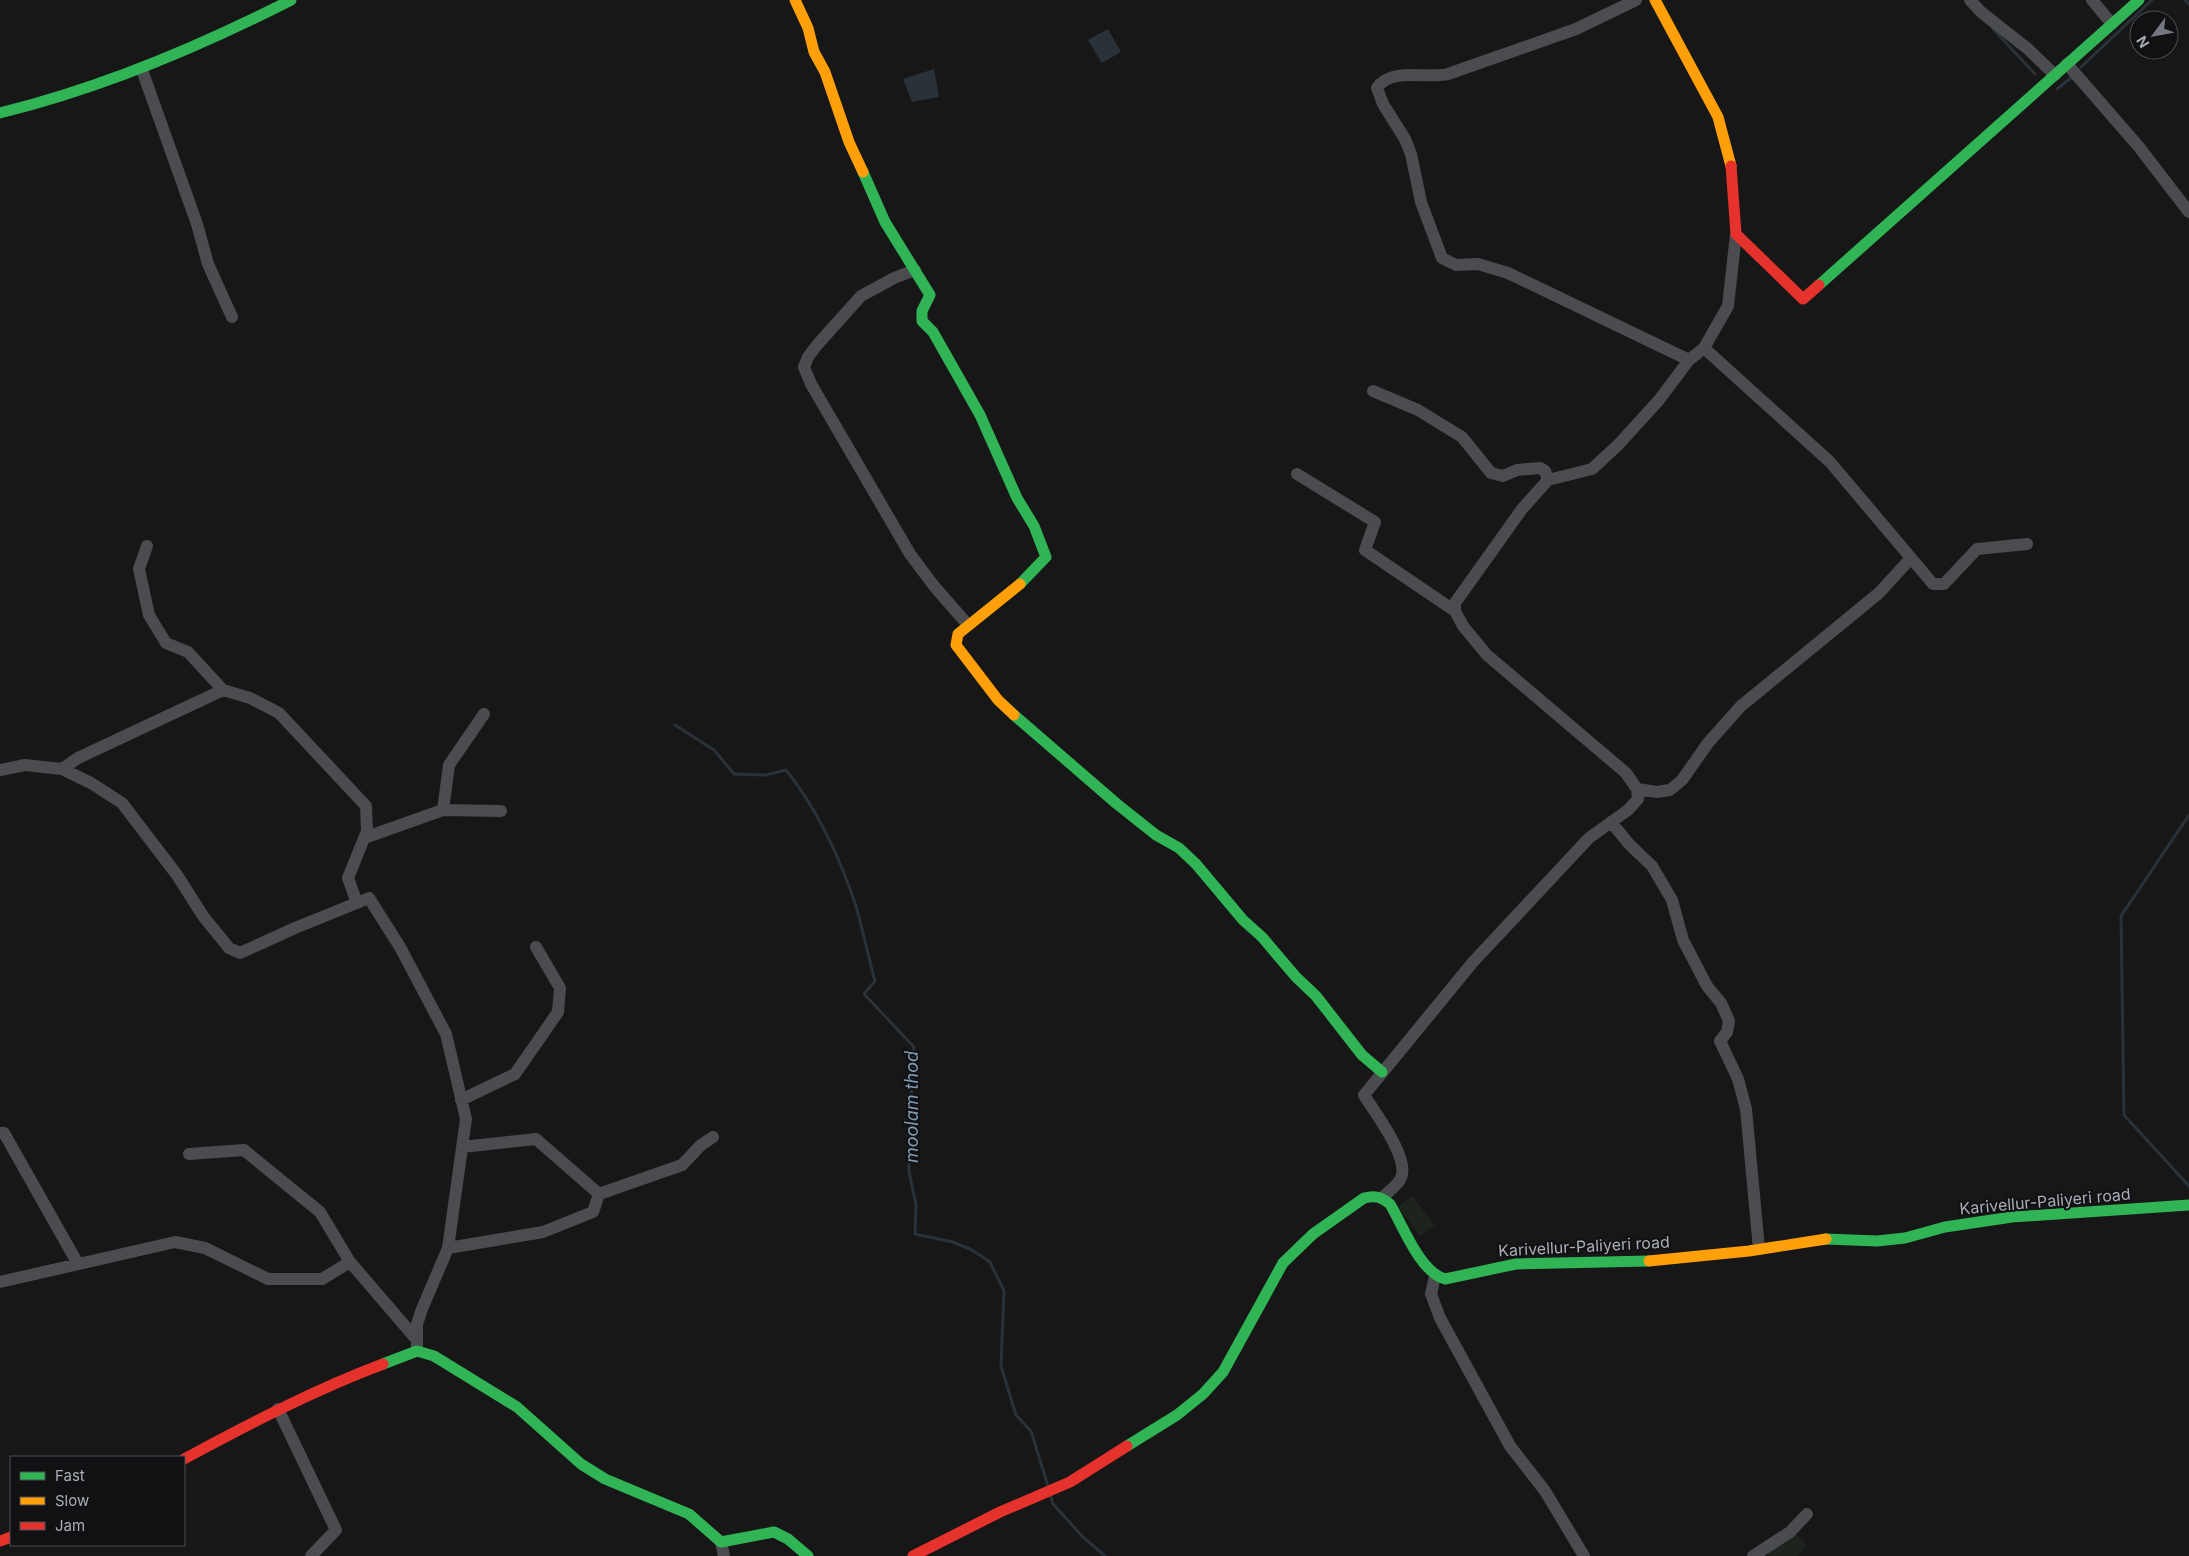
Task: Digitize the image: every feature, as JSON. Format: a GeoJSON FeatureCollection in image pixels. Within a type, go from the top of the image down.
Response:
{"type":"FeatureCollection","features":[{"type":"Feature","properties":{"kind":"street"},"geometry":{"type":"LineString","coordinates":[[0,113],[35,106],[142,70],[290,0]]}},
{"type":"Feature","properties":{"kind":"street"},"geometry":{"type":"LineString","coordinates":[[795,0],[808,28],[814,52],[828,81],[852,149],[885,222],[930,295],[922,311],[922,321],[933,332],[980,415],[1018,498],[1034,526],[1046,557],[1028,577],[958,634],[956,645],[998,700],[1117,804],[1156,835],[1179,848],[1196,864],[1243,920],[1262,937],[1296,977],[1316,996],[1362,1055],[1382,1072]]}},
{"type":"Feature","properties":{"kind":"street"},"geometry":{"type":"LineString","coordinates":[[1636,0],[1576,29],[1510,50],[1448,74],[1400,76],[1385,81],[1377,88],[1383,104],[1405,139],[1421,202],[1442,258],[1448,263],[1456,265],[1478,264],[1508,273],[1689,360]]}},
{"type":"Feature","properties":{"kind":"street"},"geometry":{"type":"LineString","coordinates":[[1382,1198],[1401,1179],[1403,1169],[1400,1154],[1364,1095],[1472,962],[1588,838],[1628,810],[1638,799],[1637,789],[1626,774],[1487,655],[1463,626],[1456,611],[1455,602],[1522,509],[1548,480],[1592,469],[1618,445],[1659,400],[1689,360],[1704,348],[1728,306],[1736,234],[1731,159],[1718,117],[1655,0]]}},
{"type":"Feature","properties":{"kind":"street"},"geometry":{"type":"LineString","coordinates":[[1970,0],[1981,12],[2028,49],[2055,74]]}},
{"type":"Feature","properties":{"kind":"street"},"geometry":{"type":"LineString","coordinates":[[2092,0],[2112,24]]}},
{"type":"Feature","properties":{"kind":"street"},"geometry":{"type":"LineString","coordinates":[[1736,234],[1803,299],[2139,0]]}},
{"type":"Feature","properties":{"kind":"street"},"geometry":{"type":"LineString","coordinates":[[2067,64],[2139,147],[2189,212]]}},
{"type":"Feature","properties":{"kind":"street"},"geometry":{"type":"LineString","coordinates":[[142,70],[197,224],[208,264],[232,317]]}},
{"type":"Feature","properties":{"kind":"street"},"geometry":{"type":"LineString","coordinates":[[915,270],[894,278],[861,296],[817,344],[808,357],[804,368],[811,384],[910,554],[934,586],[968,625]]}},
{"type":"Feature","properties":{"kind":"street"},"geometry":{"type":"LineString","coordinates":[[1704,348],[1830,462],[1933,584],[1944,584],[1977,549],[2028,544]]}},
{"type":"Feature","properties":{"kind":"street"},"geometry":{"type":"LineString","coordinates":[[1373,391],[1418,410],[1462,438],[1491,473],[1497,476],[1540,468],[1545,471],[1548,480]]}},
{"type":"Feature","properties":{"kind":"street"},"geometry":{"type":"LineString","coordinates":[[1297,474],[1354,512],[1375,522],[1365,550],[1456,611]]}},
{"type":"Feature","properties":{"kind":"street"},"geometry":{"type":"LineString","coordinates":[[147,546],[139,569],[150,615],[166,644],[188,652],[223,690],[250,698],[279,714],[366,806],[367,831],[348,878],[357,904]]}},
{"type":"Feature","properties":{"kind":"street"},"geometry":{"type":"LineString","coordinates":[[1637,789],[1657,792],[1670,790],[1682,780],[1708,743],[1741,706],[1879,593],[1911,558]]}},
{"type":"Feature","properties":{"kind":"street"},"geometry":{"type":"LineString","coordinates":[[62,769],[78,758],[223,690]]}},
{"type":"Feature","properties":{"kind":"street"},"geometry":{"type":"LineString","coordinates":[[443,810],[449,765],[484,714]]}},
{"type":"Feature","properties":{"kind":"street"},"geometry":{"type":"LineString","coordinates":[[0,770],[25,765],[62,769],[92,783],[122,803],[178,875],[203,916],[229,948],[240,953],[294,928],[369,898],[400,946],[446,1034],[466,1118],[448,1248],[417,1324],[417,1345]]}},
{"type":"Feature","properties":{"kind":"street"},"geometry":{"type":"LineString","coordinates":[[364,838],[443,810],[501,811]]}},
{"type":"Feature","properties":{"kind":"street"},"geometry":{"type":"LineString","coordinates":[[1611,822],[1652,866],[1672,900],[1683,940],[1707,986],[1720,1003],[1729,1021],[1727,1032],[1720,1041],[1738,1079],[1746,1109],[1759,1249]]}},
{"type":"Feature","properties":{"kind":"street"},"geometry":{"type":"LineString","coordinates":[[461,1100],[515,1074],[558,1012],[560,988],[536,947]]}},
{"type":"Feature","properties":{"kind":"street"},"geometry":{"type":"LineString","coordinates":[[0,1133],[4,1133],[78,1264]]}},
{"type":"Feature","properties":{"kind":"street"},"geometry":{"type":"LineString","coordinates":[[599,1194],[682,1164],[701,1144],[713,1138]]}},
{"type":"Feature","properties":{"kind":"street"},"geometry":{"type":"LineString","coordinates":[[462,1147],[536,1139],[599,1194]]}},
{"type":"Feature","properties":{"kind":"street"},"geometry":{"type":"LineString","coordinates":[[189,1154],[244,1150],[320,1212],[350,1262],[417,1345],[517,1407],[581,1464],[605,1480],[688,1514],[721,1542],[724,1556]]}},
{"type":"Feature","properties":{"kind":"street"},"geometry":{"type":"LineString","coordinates":[[448,1248],[543,1232],[594,1212],[599,1194]]}},
{"type":"Feature","properties":{"kind":"street"},"geometry":{"type":"LineString","coordinates":[[913,1556],[1000,1512],[1058,1488],[1177,1415],[1203,1394],[1223,1372],[1233,1357],[1245,1330],[1283,1263],[1313,1234],[1344,1210],[1364,1198],[1372,1196],[1382,1198],[1390,1204],[1424,1264],[1435,1276],[1431,1294],[1440,1318],[1510,1446],[1545,1491],[1584,1556]]}},
{"type":"Feature","properties":{"kind":"street","name":"Karivellur-Paliyeri road"},"geometry":{"type":"LineString","coordinates":[[1435,1276],[1445,1279],[1516,1264],[1574,1261],[1636,1262],[1759,1249],[1818,1239],[1877,1241],[1905,1238],[1945,1227],[2012,1217],[2189,1205]]}},
{"type":"Feature","properties":{"kind":"street"},"geometry":{"type":"LineString","coordinates":[[0,1282],[175,1242],[206,1248],[268,1279],[322,1279],[350,1262]]}},
{"type":"Feature","properties":{"kind":"street"},"geometry":{"type":"LineString","coordinates":[[185,1458],[278,1409],[417,1345]]}},
{"type":"Feature","properties":{"kind":"street"},"geometry":{"type":"LineString","coordinates":[[278,1409],[336,1530],[311,1556]]}},
{"type":"Feature","properties":{"kind":"street"},"geometry":{"type":"LineString","coordinates":[[1753,1556],[1790,1532],[1807,1514]]}},
{"type":"Feature","properties":{"kind":"street"},"geometry":{"type":"LineString","coordinates":[[721,1542],[774,1532],[788,1539],[808,1556]]}},
{"type":"Feature","properties":{"kind":"shaded area"},"geometry":{"type":"Polygon","coordinates":[[[1108,29],[1121,52],[1102,63],[1088,40],[1108,29]]]}},
{"type":"Feature","properties":{"kind":"shaded area"},"geometry":{"type":"Polygon","coordinates":[[[934,69],[939,97],[912,102],[903,79],[934,69]]]}},
{"type":"Feature","properties":{"kind":"shaded area"},"geometry":{"type":"Polygon","coordinates":[[[1412,1196],[1435,1225],[1420,1236],[1398,1207],[1412,1196]]]}},
{"type":"Feature","properties":{"kind":"shaded area"},"geometry":{"type":"Polygon","coordinates":[[[1795,1532],[1807,1546],[1796,1556],[1766,1556],[1795,1532]]]}},
{"type":"Feature","properties":{"kind":"waterway"},"geometry":{"type":"LineString","coordinates":[[2081,67],[2152,0]]}},
{"type":"Feature","properties":{"kind":"waterway"},"geometry":{"type":"LineString","coordinates":[[2185,0],[2189,4]]}},
{"type":"Feature","properties":{"kind":"waterway"},"geometry":{"type":"LineString","coordinates":[[1993,29],[2035,74]]}},
{"type":"Feature","properties":{"kind":"waterway"},"geometry":{"type":"LineString","coordinates":[[2057,89],[2072,77]]}},
{"type":"Feature","properties":{"kind":"waterway","name":"moolam thod"},"geometry":{"type":"LineString","coordinates":[[675,725],[714,750],[734,774],[766,775],[786,770],[798,785],[827,835],[843,870],[856,906],[875,981],[864,994],[914,1047],[909,1133],[909,1172],[916,1205],[915,1234],[953,1242],[972,1250],[990,1262],[1004,1291],[1001,1366],[1016,1415],[1031,1431],[1048,1486]]}},
{"type":"Feature","properties":{"kind":"waterway"},"geometry":{"type":"LineString","coordinates":[[2189,815],[2121,916],[2124,1115],[2189,1186]]}},
{"type":"Feature","properties":{"kind":"waterway","name":"moolam thod"},"geometry":{"type":"LineString","coordinates":[[1051,1497],[1053,1504],[1083,1537],[1105,1556]]}},
{"type":"Feature","properties":{"kind":"traffic: fast"},"geometry":{"type":"LineString","coordinates":[[0,113],[75,92],[112,79],[185,50],[291,0]]}},
{"type":"Feature","properties":{"kind":"traffic: fast"},"geometry":{"type":"LineString","coordinates":[[1819,285],[2139,0]]}},
{"type":"Feature","properties":{"kind":"traffic: fast"},"geometry":{"type":"LineString","coordinates":[[863,172],[885,222],[930,295],[922,311],[922,321],[933,332],[980,415],[1017,498],[1034,526],[1046,557],[1020,584]]}},
{"type":"Feature","properties":{"kind":"traffic: fast"},"geometry":{"type":"LineString","coordinates":[[1014,715],[1117,804],[1156,835],[1179,848],[1196,864],[1243,920],[1262,937],[1296,977],[1316,996],[1362,1055],[1382,1072]]}},
{"type":"Feature","properties":{"kind":"traffic: fast"},"geometry":{"type":"LineString","coordinates":[[1127,1446],[1177,1415],[1203,1394],[1223,1372],[1283,1263],[1313,1234],[1364,1198],[1378,1197],[1390,1204],[1420,1258],[1436,1275],[1445,1279],[1516,1264],[1649,1261]]}},
{"type":"Feature","properties":{"kind":"traffic: fast"},"geometry":{"type":"LineString","coordinates":[[1826,1239],[1877,1241],[1905,1238],[1945,1227],[2012,1217],[2189,1205]]}},
{"type":"Feature","properties":{"kind":"traffic: fast"},"geometry":{"type":"LineString","coordinates":[[383,1364],[417,1351],[434,1356],[517,1407],[581,1464],[605,1479],[689,1514],[721,1542],[774,1532],[788,1539],[808,1556]]}},
{"type":"Feature","properties":{"kind":"traffic: slow"},"geometry":{"type":"LineString","coordinates":[[795,0],[808,28],[814,52],[825,72],[849,142],[863,172]]}},
{"type":"Feature","properties":{"kind":"traffic: slow"},"geometry":{"type":"LineString","coordinates":[[1655,0],[1718,117],[1731,166]]}},
{"type":"Feature","properties":{"kind":"traffic: slow"},"geometry":{"type":"LineString","coordinates":[[1014,715],[998,700],[956,645],[958,634],[1020,584]]}},
{"type":"Feature","properties":{"kind":"traffic: slow"},"geometry":{"type":"LineString","coordinates":[[1649,1261],[1749,1251],[1826,1239]]}},
{"type":"Feature","properties":{"kind":"traffic: jam"},"geometry":{"type":"LineString","coordinates":[[1731,166],[1736,234],[1803,299],[1819,285]]}},
{"type":"Feature","properties":{"kind":"traffic: jam"},"geometry":{"type":"LineString","coordinates":[[185,1458],[307,1396],[383,1364]]}},
{"type":"Feature","properties":{"kind":"traffic: jam"},"geometry":{"type":"LineString","coordinates":[[913,1556],[1000,1512],[1070,1482],[1127,1446]]}},
{"type":"Feature","properties":{"kind":"traffic: jam"},"geometry":{"type":"LineString","coordinates":[[0,1541],[10,1537]]}}]}
